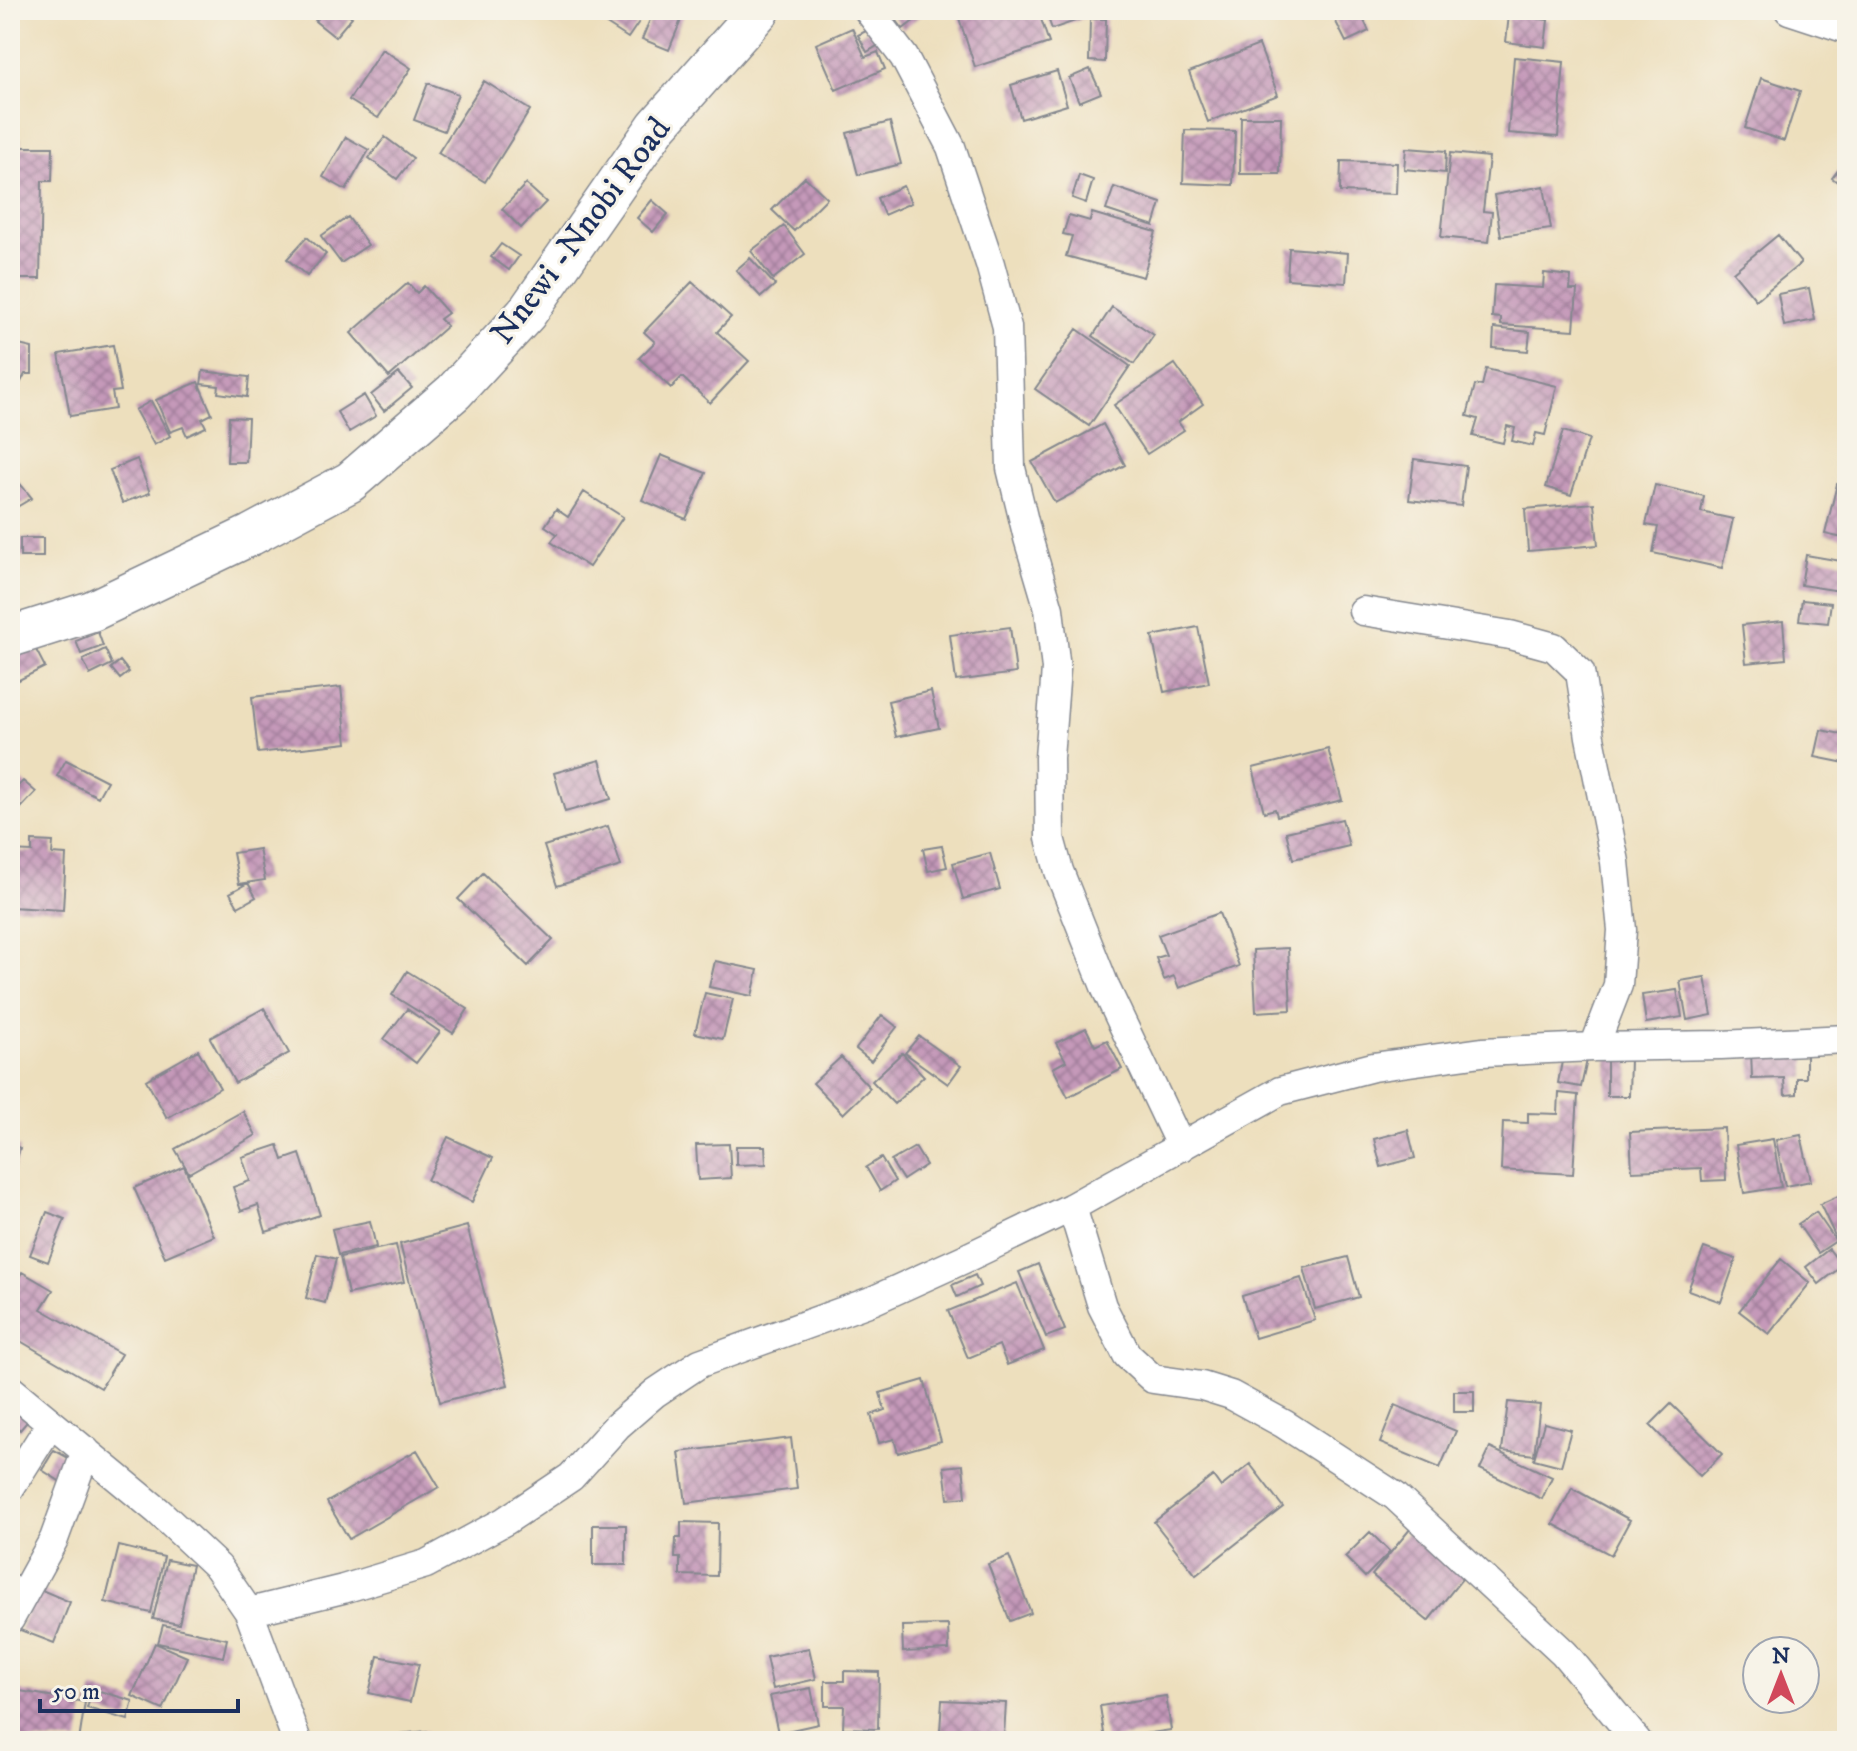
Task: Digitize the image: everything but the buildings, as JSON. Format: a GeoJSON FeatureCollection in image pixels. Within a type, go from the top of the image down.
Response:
{"type":"FeatureCollection","features":[{"type":"Feature","properties":{"kind":"main road","name":"Nnewi -Nnobi Road"},"geometry":{"type":"LineString","coordinates":[[10,637],[92,611],[251,535],[350,482],[454,392],[526,314],[657,126],[760,10]]}},
{"type":"Feature","properties":{"kind":"street"},"geometry":{"type":"LineString","coordinates":[[868,10],[904,57],[951,147],[990,264],[1007,327],[1011,468],[1049,609],[1056,669],[1049,758],[1050,838],[1059,871],[1106,989],[1181,1147]]}},
{"type":"Feature","properties":{"kind":"street"},"geometry":{"type":"LineString","coordinates":[[1789,10],[1847,29]]}},
{"type":"Feature","properties":{"kind":"street"},"geometry":{"type":"LineString","coordinates":[[1363,611],[1510,635],[1554,647],[1580,672],[1615,862],[1622,930],[1618,985],[1594,1047]]}},
{"type":"Feature","properties":{"kind":"street"},"geometry":{"type":"LineString","coordinates":[[249,1612],[343,1589],[426,1564],[505,1521],[571,1477],[617,1426],[655,1393],[700,1363],[874,1300],[1072,1207],[1280,1091],[1373,1067],[1482,1052],[1847,1039]]}},
{"type":"Feature","properties":{"kind":"street"},"geometry":{"type":"LineString","coordinates":[[1072,1207],[1102,1306],[1127,1355],[1153,1379],[1202,1386],[1231,1395],[1284,1424],[1395,1496],[1564,1653],[1637,1741]]}},
{"type":"Feature","properties":{"kind":"street"},"geometry":{"type":"LineString","coordinates":[[10,1389],[158,1511],[218,1567],[249,1612],[297,1741]]}},
{"type":"Feature","properties":{"kind":"street"},"geometry":{"type":"LineString","coordinates":[[10,1488],[51,1423]]}},
{"type":"Feature","properties":{"kind":"street"},"geometry":{"type":"LineString","coordinates":[[10,1619],[54,1539],[86,1451]]}}]}
